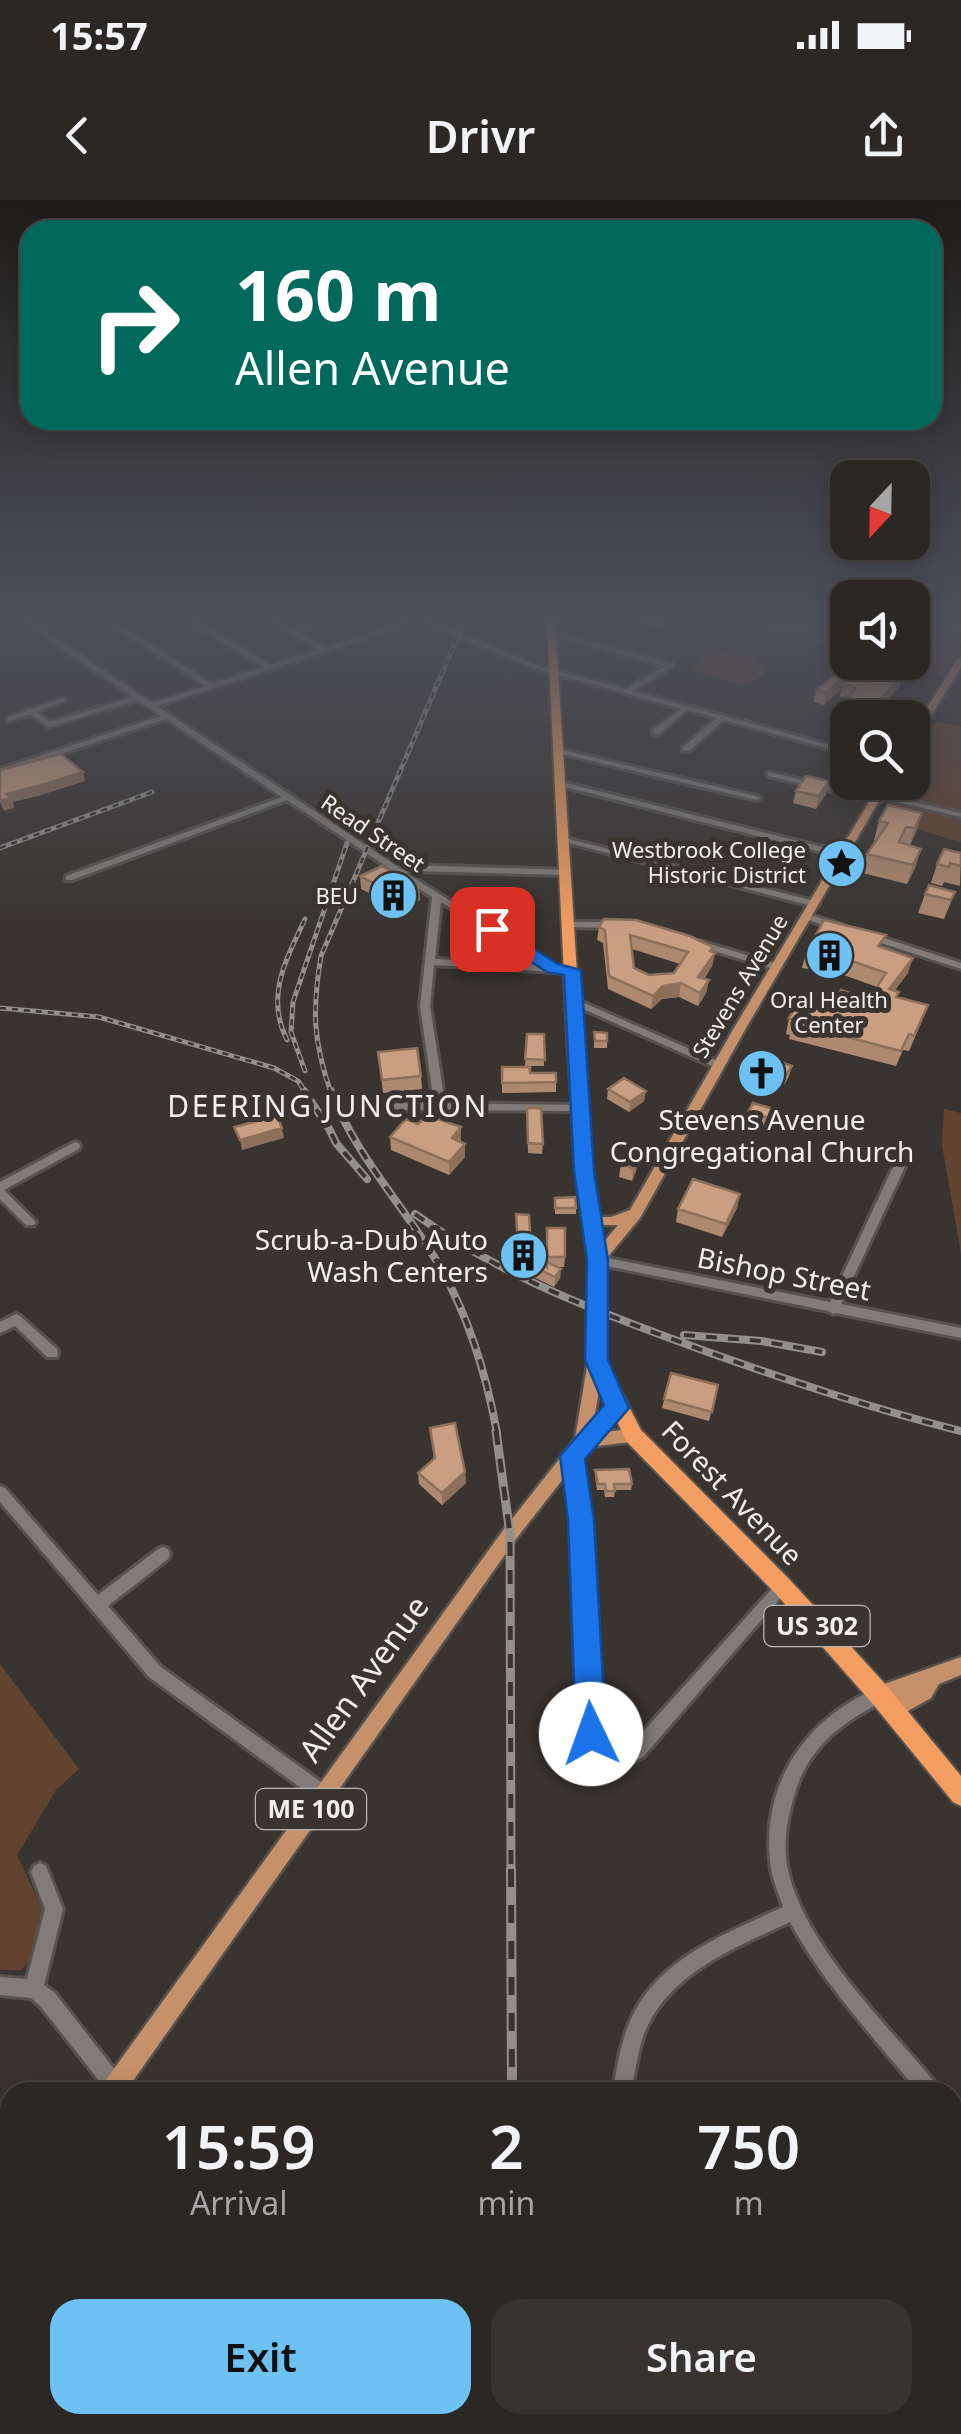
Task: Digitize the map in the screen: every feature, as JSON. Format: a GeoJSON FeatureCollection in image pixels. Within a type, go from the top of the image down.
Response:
{"type":"FeatureCollection","features":[{"type":"Feature","properties":{"kind":"highway","name":"US 302"},"geometry":{"type":"LineString","coordinates":[[555,726],[580,1109],[590,1222],[598,1260],[596,1360]]}},
{"type":"Feature","properties":{"kind":"highway","name":"Forest Avenue"},"geometry":{"type":"LineString","coordinates":[[596,1360],[634,1436],[783,1588],[886,1702],[961,1794]]}},
{"type":"Feature","properties":{"kind":"main road","name":"Stevens Avenue"},"geometry":{"type":"LineString","coordinates":[[598,1260],[635,1214],[718,1065],[877,800]]}},
{"type":"Feature","properties":{"kind":"main road"},"geometry":{"type":"LineString","coordinates":[[590,1222],[612,1222],[635,1214]]}},
{"type":"Feature","properties":{"kind":"main road"},"geometry":{"type":"LineString","coordinates":[[596,1360],[578,1448],[634,1436]]}},
{"type":"Feature","properties":{"kind":"main road","name":"Allen Avenue"},"geometry":{"type":"LineString","coordinates":[[124,2082],[322,1794],[510,1534],[578,1448],[617,1408]]}},
{"type":"Feature","properties":{"kind":"main road"},"geometry":{"type":"LineString","coordinates":[[886,1702],[924,1691],[931,1680],[961,1666]]}},
{"type":"Feature","properties":{"kind":"street"},"geometry":{"type":"LineString","coordinates":[[0,772],[136,726]]}},
{"type":"Feature","properties":{"kind":"street","name":"Read Street"},"geometry":{"type":"LineString","coordinates":[[182,726],[436,896],[554,968]]}},
{"type":"Feature","properties":{"kind":"street"},"geometry":{"type":"LineString","coordinates":[[656,732],[663,726]]}},
{"type":"Feature","properties":{"kind":"street"},"geometry":{"type":"LineString","coordinates":[[686,748],[712,726]]}},
{"type":"Feature","properties":{"kind":"street"},"geometry":{"type":"LineString","coordinates":[[753,726],[830,747]]}},
{"type":"Feature","properties":{"kind":"street"},"geometry":{"type":"LineString","coordinates":[[556,750],[756,798]]}},
{"type":"Feature","properties":{"kind":"street"},"geometry":{"type":"LineString","coordinates":[[772,774],[830,787]]}},
{"type":"Feature","properties":{"kind":"street"},"geometry":{"type":"LineString","coordinates":[[560,783],[844,856]]}},
{"type":"Feature","properties":{"kind":"street"},"geometry":{"type":"LineString","coordinates":[[68,878],[288,797]]}},
{"type":"Feature","properties":{"kind":"street"},"geometry":{"type":"LineString","coordinates":[[888,800],[961,814]]}},
{"type":"Feature","properties":{"kind":"street"},"geometry":{"type":"LineString","coordinates":[[564,839],[816,904]]}},
{"type":"Feature","properties":{"kind":"street"},"geometry":{"type":"LineString","coordinates":[[401,872],[410,868],[566,872]]}},
{"type":"Feature","properties":{"kind":"street"},"geometry":{"type":"LineString","coordinates":[[436,896],[425,1006],[440,1106]]}},
{"type":"Feature","properties":{"kind":"street"},"geometry":{"type":"LineString","coordinates":[[808,916],[849,930]]}},
{"type":"Feature","properties":{"kind":"street"},"geometry":{"type":"LineString","coordinates":[[570,925],[620,925]]}},
{"type":"Feature","properties":{"kind":"street"},"geometry":{"type":"LineString","coordinates":[[864,935],[961,966]]}},
{"type":"Feature","properties":{"kind":"street"},"geometry":{"type":"LineString","coordinates":[[689,941],[777,966]]}},
{"type":"Feature","properties":{"kind":"street"},"geometry":{"type":"LineString","coordinates":[[430,962],[572,970]]}},
{"type":"Feature","properties":{"kind":"street"},"geometry":{"type":"LineString","coordinates":[[575,1002],[718,1065]]}},
{"type":"Feature","properties":{"kind":"street"},"geometry":{"type":"LineString","coordinates":[[358,1112],[386,1106],[580,1109]]}},
{"type":"Feature","properties":{"kind":"street"},"geometry":{"type":"LineString","coordinates":[[30,1222],[0,1189],[76,1146]]}},
{"type":"Feature","properties":{"kind":"street"},"geometry":{"type":"LineString","coordinates":[[833,1309],[899,1167]]}},
{"type":"Feature","properties":{"kind":"street","name":"Bishop Street"},"geometry":{"type":"LineString","coordinates":[[598,1260],[961,1334]]}},
{"type":"Feature","properties":{"kind":"street"},"geometry":{"type":"LineString","coordinates":[[0,1328],[16,1319],[52,1353]]}},
{"type":"Feature","properties":{"kind":"street"},"geometry":{"type":"LineString","coordinates":[[578,1448],[591,1734],[597,1749],[611,1760],[637,1751],[783,1588]]}},
{"type":"Feature","properties":{"kind":"street"},"geometry":{"type":"LineString","coordinates":[[0,1492],[170,1686],[242,1733],[322,1794]]}},
{"type":"Feature","properties":{"kind":"street"},"geometry":{"type":"LineString","coordinates":[[100,1603],[163,1554]]}},
{"type":"Feature","properties":{"kind":"street"},"geometry":{"type":"LineString","coordinates":[[886,1702],[855,1704],[801,1758],[787,1785],[780,1817],[780,1858],[793,1911],[824,1965],[922,2082]]}},
{"type":"Feature","properties":{"kind":"street"},"geometry":{"type":"LineString","coordinates":[[34,1988],[54,1908],[40,1872]]}},
{"type":"Feature","properties":{"kind":"street"},"geometry":{"type":"LineString","coordinates":[[624,2082],[635,2034],[661,1989],[717,1949],[793,1911]]}},
{"type":"Feature","properties":{"kind":"street"},"geometry":{"type":"LineString","coordinates":[[0,1986],[34,1988],[58,2010],[115,2082]]}},
{"type":"Feature","properties":{"kind":"shaded area"},"geometry":{"type":"Polygon","coordinates":[[[933,726],[961,727],[961,842],[881,819],[890,800],[930,800],[930,731],[933,726]]]}},
{"type":"Feature","properties":{"kind":"shaded area"},"geometry":{"type":"Polygon","coordinates":[[[944,1109],[961,1113],[961,1254],[942,1145],[944,1109]]]}},
{"type":"Feature","properties":{"kind":"shaded area"},"geometry":{"type":"Polygon","coordinates":[[[0,1664],[79,1769],[56,1790],[17,1855],[43,1910],[33,1958],[21,1970],[0,1970],[0,1664]]]}},
{"type":"Feature","properties":{"kind":"building"},"geometry":{"type":"Polygon","coordinates":[[[61,754],[83,772],[6,794],[11,798],[0,801],[0,770],[61,754]]]}},
{"type":"Feature","properties":{"kind":"building"},"geometry":{"type":"Polygon","coordinates":[[[806,776],[829,781],[819,796],[796,791],[806,776]]]}},
{"type":"Feature","properties":{"kind":"building"},"geometry":{"type":"Polygon","coordinates":[[[888,805],[922,813],[915,828],[906,827],[899,842],[921,849],[913,865],[867,854],[888,823],[879,821],[888,805]]]}},
{"type":"Feature","properties":{"kind":"building"},"geometry":{"type":"Polygon","coordinates":[[[944,849],[961,853],[961,866],[937,864],[944,849]]]}},
{"type":"Feature","properties":{"kind":"building"},"geometry":{"type":"Polygon","coordinates":[[[382,866],[419,887],[399,896],[360,876],[382,866]]]}},
{"type":"Feature","properties":{"kind":"building"},"geometry":{"type":"Polygon","coordinates":[[[929,885],[955,892],[951,900],[925,894],[929,885]]]}},
{"type":"Feature","properties":{"kind":"building"},"geometry":{"type":"Polygon","coordinates":[[[604,919],[636,920],[713,947],[710,951],[715,953],[698,977],[709,980],[700,993],[681,983],[663,986],[653,996],[609,976],[605,930],[599,927],[604,919]],[[630,935],[634,968],[649,975],[674,973],[688,952],[630,935]]]}},
{"type":"Feature","properties":{"kind":"building"},"geometry":{"type":"Polygon","coordinates":[[[824,920],[886,935],[878,946],[913,958],[889,989],[899,992],[896,997],[928,1005],[914,1036],[909,1034],[901,1051],[793,1023],[795,1020],[789,1018],[799,1001],[805,1003],[807,999],[832,1006],[841,990],[869,999],[886,973],[846,959],[806,953],[824,920]]]}},
{"type":"Feature","properties":{"kind":"building"},"geometry":{"type":"Polygon","coordinates":[[[594,1032],[607,1033],[607,1041],[595,1041],[594,1032]]]}},
{"type":"Feature","properties":{"kind":"building"},"geometry":{"type":"Polygon","coordinates":[[[527,1034],[544,1034],[545,1060],[525,1059],[527,1034]]]}},
{"type":"Feature","properties":{"kind":"building"},"geometry":{"type":"Polygon","coordinates":[[[417,1048],[421,1076],[382,1080],[378,1052],[417,1048]]]}},
{"type":"Feature","properties":{"kind":"building"},"geometry":{"type":"Polygon","coordinates":[[[751,1052],[792,1066],[786,1075],[744,1060],[751,1052]]]}},
{"type":"Feature","properties":{"kind":"building"},"geometry":{"type":"Polygon","coordinates":[[[502,1067],[530,1067],[530,1073],[556,1073],[556,1082],[502,1083],[502,1067]]]}},
{"type":"Feature","properties":{"kind":"building"},"geometry":{"type":"Polygon","coordinates":[[[624,1078],[646,1091],[630,1102],[608,1089],[624,1078]]]}},
{"type":"Feature","properties":{"kind":"building"},"geometry":{"type":"Polygon","coordinates":[[[753,1103],[777,1110],[772,1119],[748,1112],[753,1103]]]}},
{"type":"Feature","properties":{"kind":"building"},"geometry":{"type":"Polygon","coordinates":[[[527,1108],[541,1108],[543,1144],[528,1143],[527,1108]]]}},
{"type":"Feature","properties":{"kind":"building"},"geometry":{"type":"Polygon","coordinates":[[[427,1115],[461,1127],[452,1138],[465,1144],[449,1162],[390,1137],[406,1119],[418,1124],[427,1115]]]}},
{"type":"Feature","properties":{"kind":"building"},"geometry":{"type":"Polygon","coordinates":[[[277,1116],[282,1128],[240,1140],[234,1127],[277,1116]]]}},
{"type":"Feature","properties":{"kind":"building"},"geometry":{"type":"Polygon","coordinates":[[[626,1154],[638,1158],[633,1168],[621,1164],[626,1154]]]}},
{"type":"Feature","properties":{"kind":"building"},"geometry":{"type":"Polygon","coordinates":[[[693,1179],[740,1194],[726,1224],[678,1209],[693,1179]]]}},
{"type":"Feature","properties":{"kind":"building"},"geometry":{"type":"Polygon","coordinates":[[[575,1197],[576,1208],[555,1208],[555,1198],[575,1197]]]}},
{"type":"Feature","properties":{"kind":"building"},"geometry":{"type":"Polygon","coordinates":[[[516,1214],[529,1215],[531,1245],[547,1267],[547,1262],[561,1269],[555,1277],[512,1256],[518,1243],[516,1214]]]}},
{"type":"Feature","properties":{"kind":"building"},"geometry":{"type":"Polygon","coordinates":[[[547,1228],[565,1228],[565,1257],[547,1257],[547,1228]]]}},
{"type":"Feature","properties":{"kind":"building"},"geometry":{"type":"Polygon","coordinates":[[[671,1373],[718,1385],[712,1412],[664,1399],[671,1373]]]}},
{"type":"Feature","properties":{"kind":"building"},"geometry":{"type":"Polygon","coordinates":[[[455,1423],[465,1472],[442,1493],[418,1473],[435,1458],[430,1428],[455,1423]]]}},
{"type":"Feature","properties":{"kind":"building"},"geometry":{"type":"Polygon","coordinates":[[[629,1469],[632,1484],[614,1484],[615,1491],[606,1491],[605,1484],[598,1484],[595,1470],[629,1469]]]}},
{"type":"Feature","properties":{"kind":"railway"},"geometry":{"type":"LineString","coordinates":[[331,1093],[316,1025],[321,956],[419,726]]}},
{"type":"Feature","properties":{"kind":"railway"},"geometry":{"type":"LineString","coordinates":[[0,848],[152,792]]}},
{"type":"Feature","properties":{"kind":"railway"},"geometry":{"type":"LineString","coordinates":[[305,1071],[291,1032],[293,1002],[347,843]]}},
{"type":"Feature","properties":{"kind":"railway"},"geometry":{"type":"LineString","coordinates":[[287,1040],[278,993],[285,964],[305,919]]}},
{"type":"Feature","properties":{"kind":"railway"},"geometry":{"type":"LineString","coordinates":[[0,1008],[99,1017],[274,1068],[298,1081],[306,1093]]}},
{"type":"Feature","properties":{"kind":"railway"},"geometry":{"type":"LineString","coordinates":[[304,1091],[328,1127]]}},
{"type":"Feature","properties":{"kind":"railway"},"geometry":{"type":"LineString","coordinates":[[331,1091],[352,1136],[423,1239],[457,1301],[481,1366],[497,1433]]}},
{"type":"Feature","properties":{"kind":"railway"},"geometry":{"type":"LineString","coordinates":[[322,1114],[336,1143],[367,1179]]}},
{"type":"Feature","properties":{"kind":"railway"},"geometry":{"type":"LineString","coordinates":[[415,1214],[519,1276],[592,1308],[800,1384],[961,1431]]}},
{"type":"Feature","properties":{"kind":"railway"},"geometry":{"type":"LineString","coordinates":[[684,1335],[761,1341],[822,1352]]}},
{"type":"Feature","properties":{"kind":"railway"},"geometry":{"type":"LineString","coordinates":[[496,1431],[510,1534],[511,1871]]}},
{"type":"Feature","properties":{"kind":"railway"},"geometry":{"type":"LineString","coordinates":[[511,1869],[512,2082]]}},
{"type":"Feature","properties":{"kind":"place","name":"Westbrook College Historic District"},"geometry":{"type":"Point","coordinates":[841,863]}},
{"type":"Feature","properties":{"kind":"place","name":"BEU"},"geometry":{"type":"Point","coordinates":[393,896]}},
{"type":"Feature","properties":{"kind":"place","name":"Oral Health Center"},"geometry":{"type":"Point","coordinates":[829,956]}},
{"type":"Feature","properties":{"kind":"place","name":"Stevens Avenue Congregational Church"},"geometry":{"type":"Point","coordinates":[762,1073]}},
{"type":"Feature","properties":{"kind":"place","name":"Scrub-a-Dub Auto Wash Centers"},"geometry":{"type":"Point","coordinates":[523,1256]}},
{"type":"Feature","properties":{"kind":"district","name":"DEERING JUNCTION"},"geometry":{"type":"Point","coordinates":[328,1107]}},
{"type":"Feature","properties":{"kind":"route"},"geometry":{"type":"LineString","coordinates":[[492,929],[554,968],[572,970],[584,1171],[598,1260],[596,1360],[617,1408],[572,1456],[581,1520],[591,1734]]}}]}
